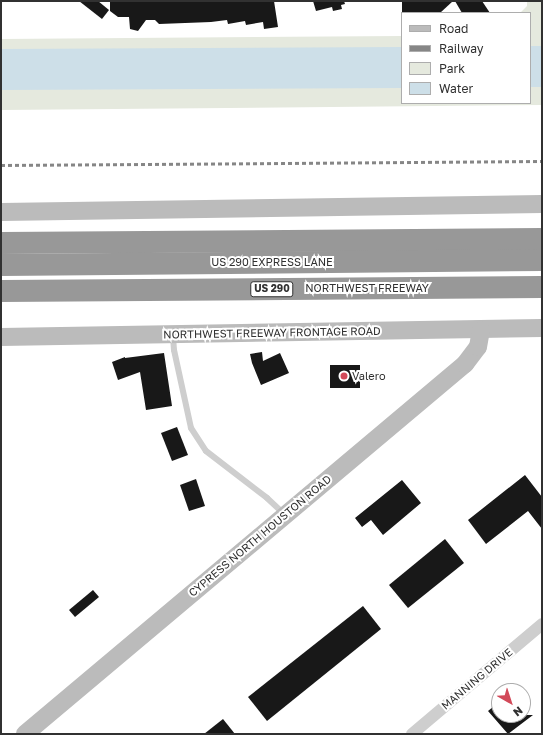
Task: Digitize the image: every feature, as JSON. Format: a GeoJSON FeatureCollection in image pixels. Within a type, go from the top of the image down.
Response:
{"type":"FeatureCollection","features":[{"type":"Feature","properties":{"kind":"highway"},"geometry":{"type":"LineString","coordinates":[[1,243],[542,239]]}},
{"type":"Feature","properties":{"kind":"highway","name":"US 290 EXPRESS LANE"},"geometry":{"type":"LineString","coordinates":[[1,265],[542,260]]}},
{"type":"Feature","properties":{"kind":"highway","name":"NORTHWEST FREEWAY"},"geometry":{"type":"LineString","coordinates":[[1,291],[542,287]]}},
{"type":"Feature","properties":{"kind":"main road"},"geometry":{"type":"LineString","coordinates":[[1,212],[542,204]]}},
{"type":"Feature","properties":{"kind":"main road","name":"NORTHWEST FREEWAY FRONTAGE ROAD"},"geometry":{"type":"LineString","coordinates":[[1,337],[542,328]]}},
{"type":"Feature","properties":{"kind":"main road","name":"CYPRESS NORTH HOUSTON ROAD"},"geometry":{"type":"LineString","coordinates":[[25,734],[465,364],[478,347],[481,330]]}},
{"type":"Feature","properties":{"kind":"street","name":"MANNING DRIVE"},"geometry":{"type":"LineString","coordinates":[[412,734],[542,624]]}},
{"type":"Feature","properties":{"kind":"lane"},"geometry":{"type":"LineString","coordinates":[[173,335],[174,350],[191,428],[206,451],[267,498],[285,515]]}},
{"type":"Feature","properties":{"kind":"green space"},"geometry":{"type":"Polygon","coordinates":[[[527,1],[542,1],[542,105],[1,110],[1,39],[401,36],[401,104],[531,104],[531,12],[521,12],[527,6],[527,1]]]}},
{"type":"Feature","properties":{"kind":"water"},"geometry":{"type":"Polygon","coordinates":[[[531,46],[542,46],[542,87],[531,87],[531,46]]]}},
{"type":"Feature","properties":{"kind":"water"},"geometry":{"type":"Polygon","coordinates":[[[401,47],[401,88],[1,90],[1,49],[401,47]]]}},
{"type":"Feature","properties":{"kind":"building"},"geometry":{"type":"Polygon","coordinates":[[[79,1],[98,1],[109,10],[102,19],[79,1]]]}},
{"type":"Feature","properties":{"kind":"building"},"geometry":{"type":"Polygon","coordinates":[[[110,1],[274,1],[278,27],[264,29],[263,22],[246,25],[245,21],[228,24],[227,20],[159,24],[155,20],[146,20],[138,31],[130,29],[129,17],[118,17],[110,11],[110,1]]]}},
{"type":"Feature","properties":{"kind":"building"},"geometry":{"type":"Polygon","coordinates":[[[313,1],[344,1],[345,4],[341,5],[342,9],[333,11],[332,7],[316,11],[313,1]]]}},
{"type":"Feature","properties":{"kind":"building"},"geometry":{"type":"Polygon","coordinates":[[[402,1],[453,1],[441,12],[402,12],[402,1]]]}},
{"type":"Feature","properties":{"kind":"building"},"geometry":{"type":"Polygon","coordinates":[[[455,1],[482,1],[489,12],[461,12],[455,1]]]}},
{"type":"Feature","properties":{"kind":"building"},"geometry":{"type":"Polygon","coordinates":[[[262,352],[263,361],[280,353],[289,373],[261,385],[250,354],[262,352]]]}},
{"type":"Feature","properties":{"kind":"building"},"geometry":{"type":"Polygon","coordinates":[[[164,353],[172,406],[146,410],[140,372],[118,380],[112,362],[125,357],[164,353]]]}},
{"type":"Feature","properties":{"kind":"building"},"geometry":{"type":"Polygon","coordinates":[[[330,365],[360,365],[360,388],[330,388],[330,365]]]}},
{"type":"Feature","properties":{"kind":"building"},"geometry":{"type":"Polygon","coordinates":[[[177,427],[188,455],[172,461],[161,433],[177,427]]]}},
{"type":"Feature","properties":{"kind":"building"},"geometry":{"type":"Polygon","coordinates":[[[525,475],[542,497],[542,529],[528,511],[486,544],[468,520],[525,475]]]}},
{"type":"Feature","properties":{"kind":"building"},"geometry":{"type":"Polygon","coordinates":[[[196,479],[205,506],[189,511],[180,485],[196,479]]]}},
{"type":"Feature","properties":{"kind":"building"},"geometry":{"type":"Polygon","coordinates":[[[402,480],[421,503],[383,535],[371,520],[362,527],[355,518],[402,480]]]}},
{"type":"Feature","properties":{"kind":"building"},"geometry":{"type":"Polygon","coordinates":[[[445,539],[464,563],[408,608],[389,585],[445,539]]]}},
{"type":"Feature","properties":{"kind":"building"},"geometry":{"type":"Polygon","coordinates":[[[93,590],[99,597],[75,617],[69,610],[93,590]]]}},
{"type":"Feature","properties":{"kind":"building"},"geometry":{"type":"Polygon","coordinates":[[[363,606],[381,629],[267,721],[248,697],[363,606]]]}},
{"type":"Feature","properties":{"kind":"building"},"geometry":{"type":"Polygon","coordinates":[[[223,719],[235,734],[204,734],[223,719]]]}},
{"type":"Feature","properties":{"kind":"building"},"geometry":{"type":"Polygon","coordinates":[[[498,723],[522,723],[508,734],[498,723]]]}},
{"type":"Feature","properties":{"kind":"railway"},"geometry":{"type":"LineString","coordinates":[[1,165],[542,161]]}},
{"type":"Feature","properties":{"kind":"place","name":"Valero"},"geometry":{"type":"Point","coordinates":[344,376]}}]}
